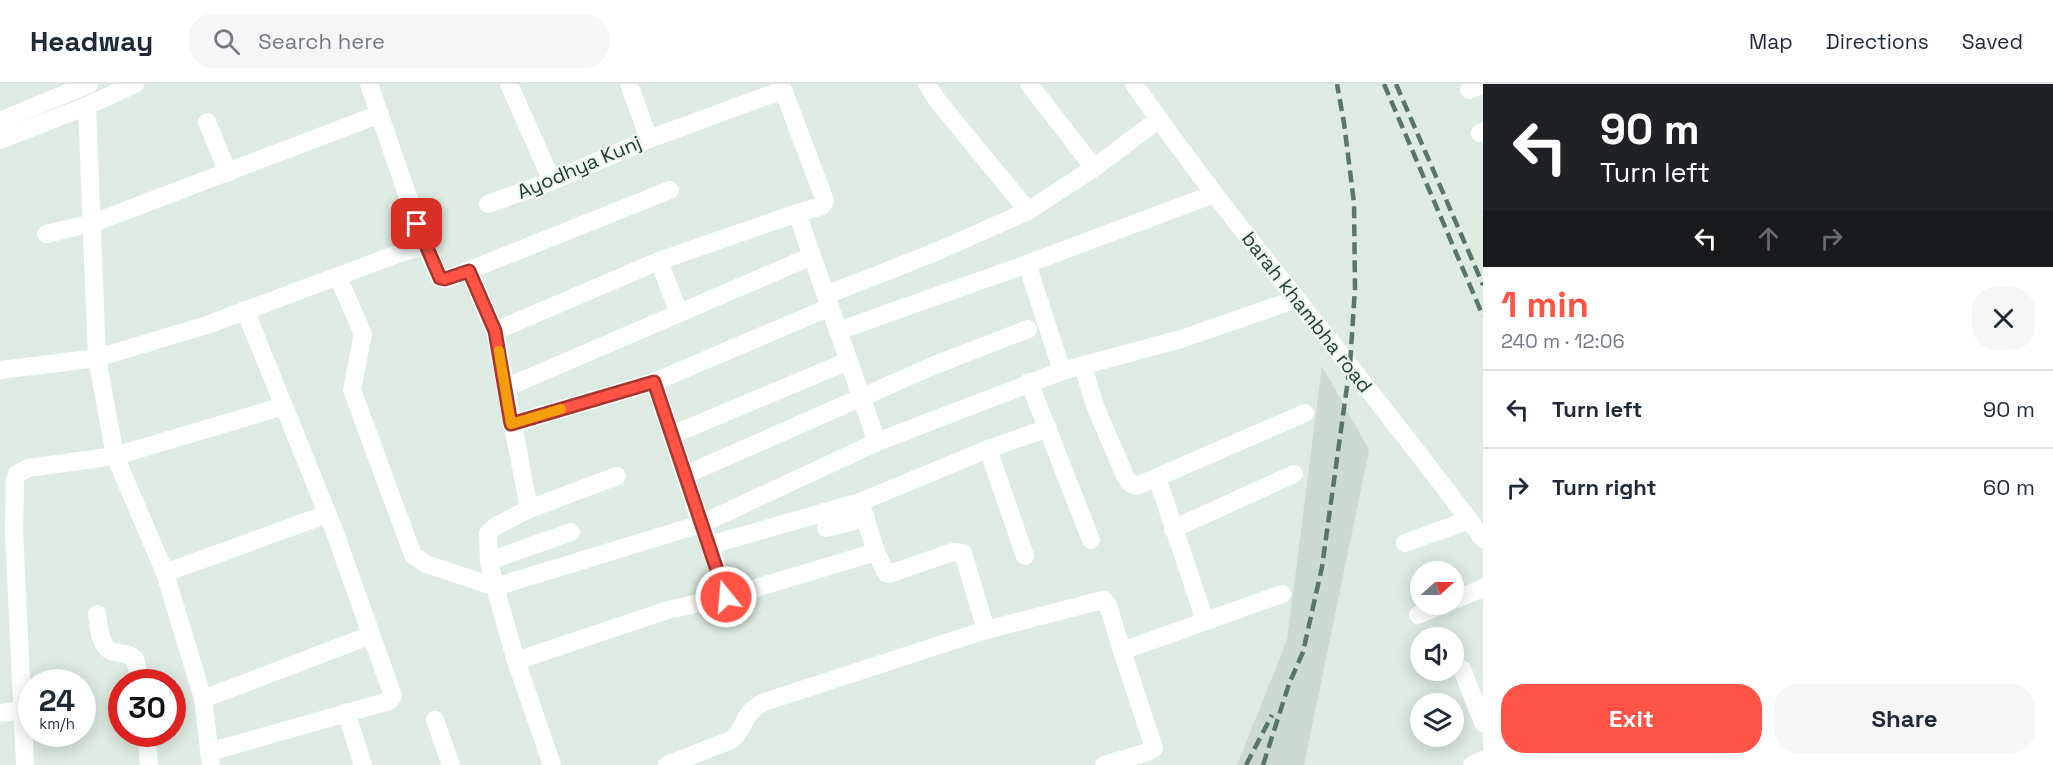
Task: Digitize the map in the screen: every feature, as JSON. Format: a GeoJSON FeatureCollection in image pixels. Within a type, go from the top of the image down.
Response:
{"type":"FeatureCollection","features":[{"type":"Feature","properties":{"kind":"street"},"geometry":{"type":"LineString","coordinates":[[0,121],[88,84]]}},
{"type":"Feature","properties":{"kind":"street"},"geometry":{"type":"LineString","coordinates":[[0,140],[87,106],[135,84]]}},
{"type":"Feature","properties":{"kind":"street"},"geometry":{"type":"LineString","coordinates":[[369,84],[425,246],[440,278],[445,279],[469,271],[669,190]]}},
{"type":"Feature","properties":{"kind":"street"},"geometry":{"type":"LineString","coordinates":[[509,84],[552,181]]}},
{"type":"Feature","properties":{"kind":"street","name":"Ayodhya Kunj"},"geometry":{"type":"LineString","coordinates":[[488,204],[552,181],[649,139],[629,84]]}},
{"type":"Feature","properties":{"kind":"street"},"geometry":{"type":"LineString","coordinates":[[927,84],[937,100],[1028,212]]}},
{"type":"Feature","properties":{"kind":"street"},"geometry":{"type":"LineString","coordinates":[[1029,84],[1094,168]]}},
{"type":"Feature","properties":{"kind":"street","name":"barah khambha road"},"geometry":{"type":"LineString","coordinates":[[1134,84],[1214,194],[1483,539]]}},
{"type":"Feature","properties":{"kind":"street"},"geometry":{"type":"LineString","coordinates":[[495,331],[659,261],[822,206],[825,201],[782,87],[649,139]]}},
{"type":"Feature","properties":{"kind":"street"},"geometry":{"type":"LineString","coordinates":[[87,106],[97,358],[115,456],[165,573],[203,699],[210,758],[346,712],[389,701],[393,696],[327,514],[245,310]]}},
{"type":"Feature","properties":{"kind":"street"},"geometry":{"type":"LineString","coordinates":[[46,234],[93,223],[380,114]]}},
{"type":"Feature","properties":{"kind":"street"},"geometry":{"type":"LineString","coordinates":[[511,424],[654,382],[1028,212],[1094,168],[1159,119]]}},
{"type":"Feature","properties":{"kind":"street"},"geometry":{"type":"LineString","coordinates":[[207,122],[228,173]]}},
{"type":"Feature","properties":{"kind":"street"},"geometry":{"type":"LineString","coordinates":[[838,331],[1214,194]]}},
{"type":"Feature","properties":{"kind":"street"},"geometry":{"type":"LineString","coordinates":[[797,213],[877,441]]}},
{"type":"Feature","properties":{"kind":"street"},"geometry":{"type":"LineString","coordinates":[[0,370],[97,358],[207,325],[400,253],[425,246]]}},
{"type":"Feature","properties":{"kind":"street"},"geometry":{"type":"LineString","coordinates":[[505,388],[812,256]]}},
{"type":"Feature","properties":{"kind":"street"},"geometry":{"type":"LineString","coordinates":[[659,261],[679,313]]}},
{"type":"Feature","properties":{"kind":"street"},"geometry":{"type":"LineString","coordinates":[[1027,264],[1062,371]]}},
{"type":"Feature","properties":{"kind":"street"},"geometry":{"type":"LineString","coordinates":[[469,271],[495,331],[529,509]]}},
{"type":"Feature","properties":{"kind":"street"},"geometry":{"type":"LineString","coordinates":[[338,278],[363,334],[352,390],[412,555],[426,564],[495,586],[701,524],[877,441],[1029,382],[1181,339],[1297,299]]}},
{"type":"Feature","properties":{"kind":"street"},"geometry":{"type":"LineString","coordinates":[[685,475],[935,365],[1028,329]]}},
{"type":"Feature","properties":{"kind":"street"},"geometry":{"type":"LineString","coordinates":[[672,435],[848,361]]}},
{"type":"Feature","properties":{"kind":"street"},"geometry":{"type":"LineString","coordinates":[[1083,366],[1095,406],[1129,483],[1137,486],[1305,413]]}},
{"type":"Feature","properties":{"kind":"street"},"geometry":{"type":"LineString","coordinates":[[654,382],[726,597]]}},
{"type":"Feature","properties":{"kind":"street"},"geometry":{"type":"LineString","coordinates":[[1029,382],[1091,540]]}},
{"type":"Feature","properties":{"kind":"street"},"geometry":{"type":"LineString","coordinates":[[20,669],[14,531],[16,474],[28,468],[115,456],[284,406]]}},
{"type":"Feature","properties":{"kind":"street"},"geometry":{"type":"LineString","coordinates":[[826,528],[988,449],[1048,428]]}},
{"type":"Feature","properties":{"kind":"street"},"geometry":{"type":"LineString","coordinates":[[988,449],[1025,556]]}},
{"type":"Feature","properties":{"kind":"street"},"geometry":{"type":"LineString","coordinates":[[1173,529],[1294,474]]}},
{"type":"Feature","properties":{"kind":"street"},"geometry":{"type":"LineString","coordinates":[[552,765],[516,662],[489,561],[486,537],[490,530],[529,509],[617,476]]}},
{"type":"Feature","properties":{"kind":"street"},"geometry":{"type":"LineString","coordinates":[[1156,477],[1205,621]]}},
{"type":"Feature","properties":{"kind":"street"},"geometry":{"type":"LineString","coordinates":[[710,545],[863,510]]}},
{"type":"Feature","properties":{"kind":"street"},"geometry":{"type":"LineString","coordinates":[[863,510],[876,552],[884,571],[889,574],[953,552],[963,553],[986,630]]}},
{"type":"Feature","properties":{"kind":"street"},"geometry":{"type":"LineString","coordinates":[[165,573],[327,514]]}},
{"type":"Feature","properties":{"kind":"street"},"geometry":{"type":"LineString","coordinates":[[1406,543],[1469,520]]}},
{"type":"Feature","properties":{"kind":"street"},"geometry":{"type":"LineString","coordinates":[[489,561],[571,532]]}},
{"type":"Feature","properties":{"kind":"street"},"geometry":{"type":"LineString","coordinates":[[516,662],[668,610],[726,597],[876,552]]}},
{"type":"Feature","properties":{"kind":"street"},"geometry":{"type":"LineString","coordinates":[[1464,596],[1483,588]]}},
{"type":"Feature","properties":{"kind":"street"},"geometry":{"type":"LineString","coordinates":[[1122,651],[1282,594]]}},
{"type":"Feature","properties":{"kind":"street"},"geometry":{"type":"LineString","coordinates":[[667,765],[731,741],[750,711],[765,702],[986,630],[1104,600],[1108,605],[1154,748],[1104,765]]}},
{"type":"Feature","properties":{"kind":"street"},"geometry":{"type":"LineString","coordinates":[[97,614],[106,648],[135,659],[137,669]]}},
{"type":"Feature","properties":{"kind":"street"},"geometry":{"type":"LineString","coordinates":[[203,699],[371,635]]}},
{"type":"Feature","properties":{"kind":"street"},"geometry":{"type":"LineString","coordinates":[[1464,674],[1483,723]]}},
{"type":"Feature","properties":{"kind":"street"},"geometry":{"type":"LineString","coordinates":[[0,713],[18,711]]}},
{"type":"Feature","properties":{"kind":"street"},"geometry":{"type":"LineString","coordinates":[[346,712],[363,765]]}},
{"type":"Feature","properties":{"kind":"street"},"geometry":{"type":"LineString","coordinates":[[435,720],[451,765]]}},
{"type":"Feature","properties":{"kind":"street"},"geometry":{"type":"LineString","coordinates":[[24,747],[25,765]]}},
{"type":"Feature","properties":{"kind":"street"},"geometry":{"type":"LineString","coordinates":[[147,747],[149,765]]}},
{"type":"Feature","properties":{"kind":"street"},"geometry":{"type":"LineString","coordinates":[[1472,765],[1483,760]]}},
{"type":"Feature","properties":{"kind":"shaded area"},"geometry":{"type":"Polygon","coordinates":[[[1322,366],[1369,450],[1304,765],[1237,765],[1287,640],[1322,366]]]}},
{"type":"Feature","properties":{"kind":"railway"},"geometry":{"type":"LineString","coordinates":[[1263,765],[1289,684],[1303,652],[1322,567],[1350,365],[1355,288],[1354,203],[1337,84]]}},
{"type":"Feature","properties":{"kind":"railway"},"geometry":{"type":"LineString","coordinates":[[1384,84],[1483,316]]}},
{"type":"Feature","properties":{"kind":"railway"},"geometry":{"type":"LineString","coordinates":[[1396,84],[1483,285]]}},
{"type":"Feature","properties":{"kind":"railway"},"geometry":{"type":"LineString","coordinates":[[1246,765],[1272,715]]}},
{"type":"Feature","properties":{"kind":"slow traffic"},"geometry":{"type":"LineString","coordinates":[[499,351],[511,424],[561,409]]}},
{"type":"Feature","properties":{"kind":"route"},"geometry":{"type":"LineString","coordinates":[[417,224],[440,278],[445,279],[469,271],[495,331],[511,424],[654,382],[726,597]]}}]}
